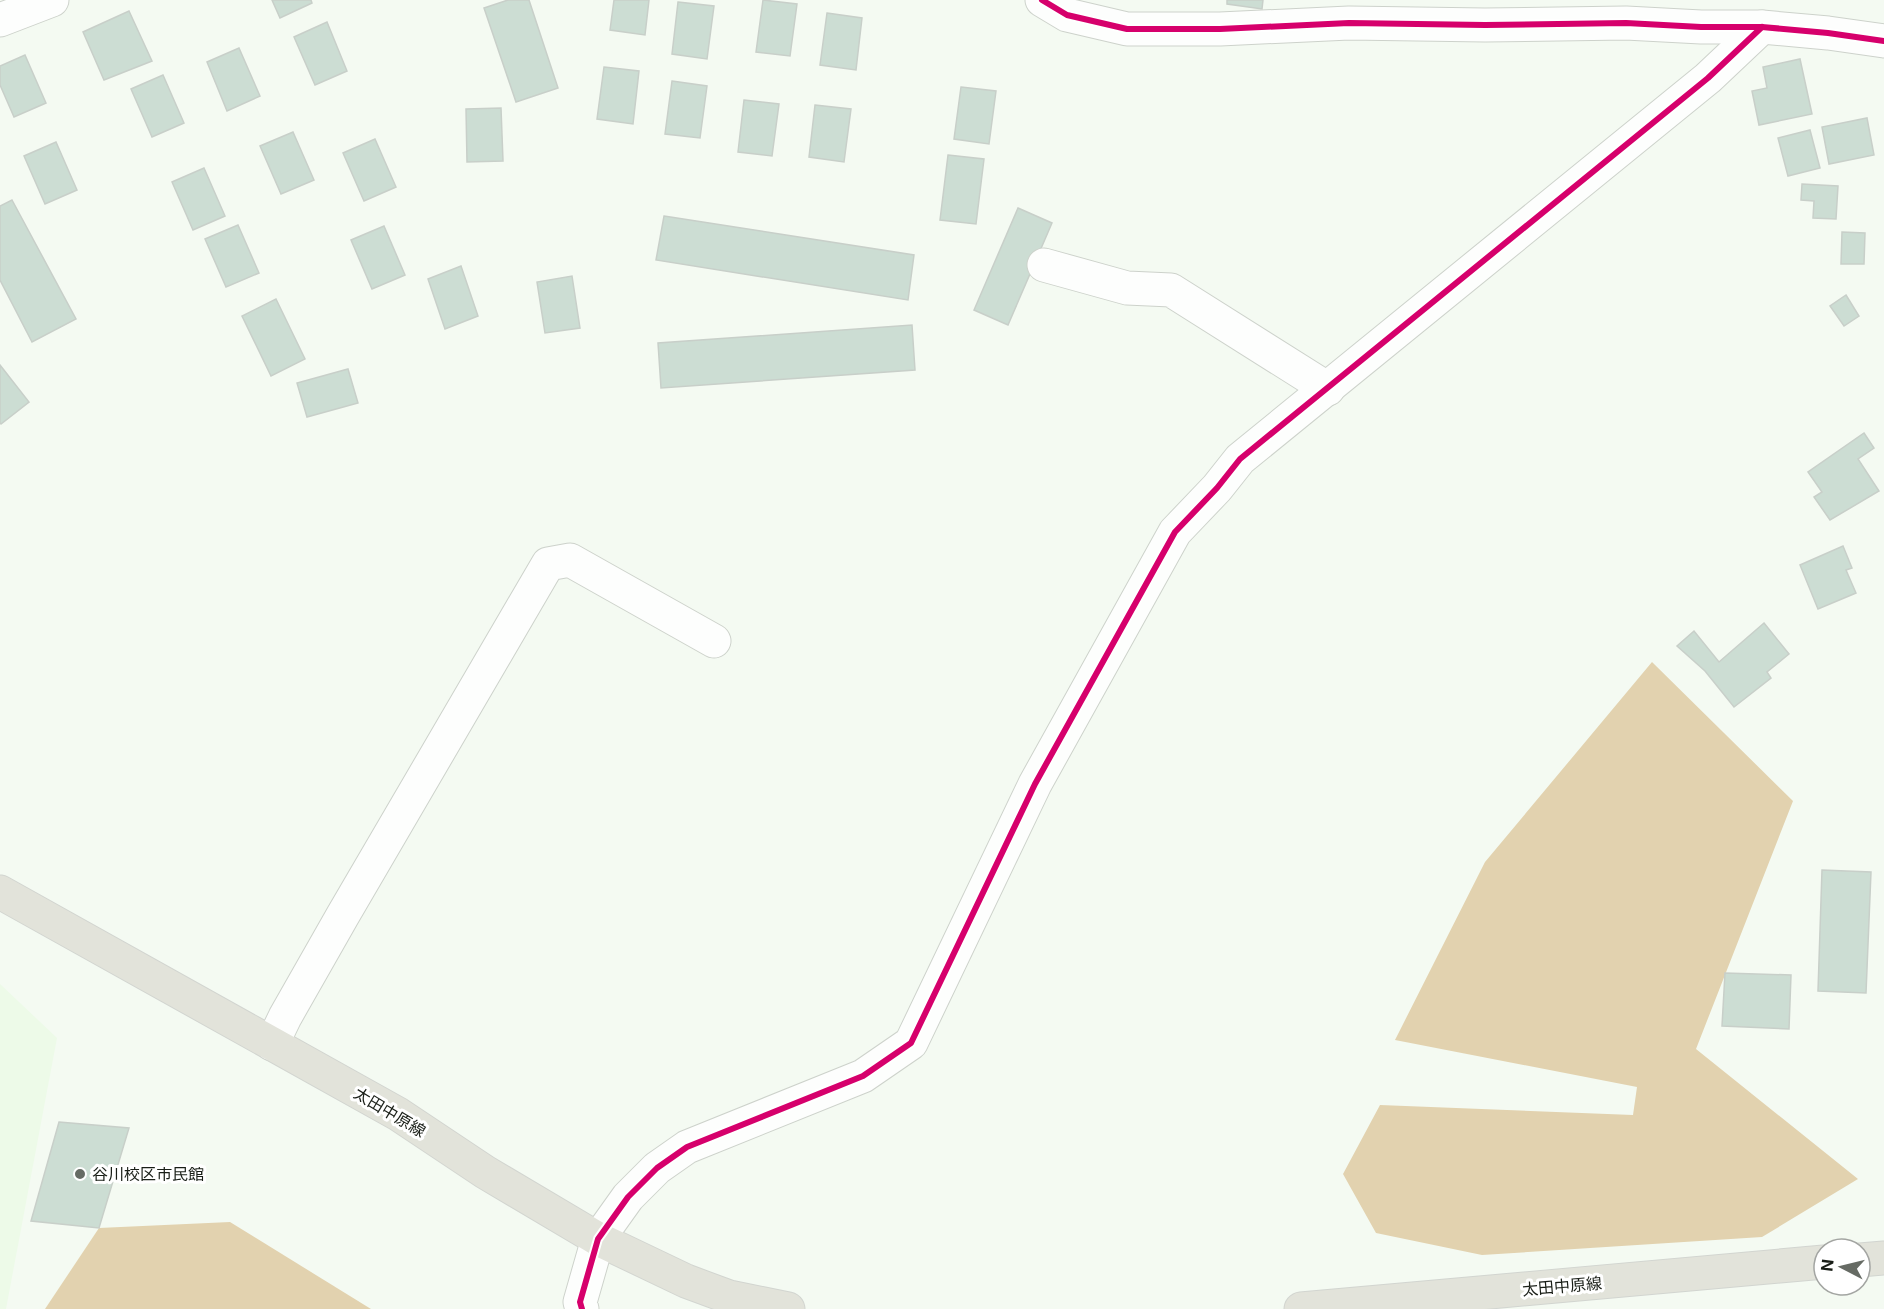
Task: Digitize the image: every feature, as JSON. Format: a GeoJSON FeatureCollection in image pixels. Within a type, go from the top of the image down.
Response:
{"type":"FeatureCollection","features":[{"type":"Feature","properties":{"kind":"main road","name":"太田中原線"},"geometry":{"type":"LineString","coordinates":[[0,892],[398,1114],[485,1172],[598,1239],[686,1281],[729,1297],[788,1309]]}},
{"type":"Feature","properties":{"kind":"main road","name":"太田中原線"},"geometry":{"type":"LineString","coordinates":[[1301,1309],[1812,1263]]}},
{"type":"Feature","properties":{"kind":"street"},"geometry":{"type":"LineString","coordinates":[[0,20],[52,0]]}},
{"type":"Feature","properties":{"kind":"street"},"geometry":{"type":"LineString","coordinates":[[1042,0],[1066,15],[1127,29],[1220,29],[1349,23],[1485,25],[1626,23],[1762,27],[1884,41]]}},
{"type":"Feature","properties":{"kind":"street"},"geometry":{"type":"LineString","coordinates":[[582,1309],[580,1302],[598,1239],[628,1197],[657,1168],[687,1147],[863,1076],[911,1043],[1035,784],[1175,532],[1217,488],[1240,459],[1708,78],[1762,27]]}},
{"type":"Feature","properties":{"kind":"street"},"geometry":{"type":"LineString","coordinates":[[1044,265],[1127,288],[1172,290],[1328,388]]}},
{"type":"Feature","properties":{"kind":"street"},"geometry":{"type":"LineString","coordinates":[[272,1044],[343,915],[548,564],[570,560],[714,642]]}},
{"type":"Feature","properties":{"kind":"shaded area"},"geometry":{"type":"Polygon","coordinates":[[[1652,662],[1793,801],[1696,1049],[1858,1179],[1762,1237],[1482,1255],[1376,1233],[1343,1174],[1380,1105],[1633,1115],[1637,1087],[1395,1040],[1485,862],[1652,662]]]}},
{"type":"Feature","properties":{"kind":"shaded area"},"geometry":{"type":"Polygon","coordinates":[[[0,984],[57,1038],[6,1309],[0,1309],[0,984]]]}},
{"type":"Feature","properties":{"kind":"shaded area"},"geometry":{"type":"Polygon","coordinates":[[[230,1222],[371,1309],[45,1309],[99,1228],[230,1222]]]}},
{"type":"Feature","properties":{"kind":"building"},"geometry":{"type":"Polygon","coordinates":[[[272,0],[311,0],[312,3],[280,18],[272,0]]]}},
{"type":"Feature","properties":{"kind":"building"},"geometry":{"type":"Polygon","coordinates":[[[508,0],[529,0],[558,88],[516,102],[484,8],[508,0]]]}},
{"type":"Feature","properties":{"kind":"building"},"geometry":{"type":"Polygon","coordinates":[[[614,0],[649,0],[645,35],[610,30],[614,0]]]}},
{"type":"Feature","properties":{"kind":"building"},"geometry":{"type":"Polygon","coordinates":[[[763,0],[797,4],[790,56],[756,52],[763,0]]]}},
{"type":"Feature","properties":{"kind":"building"},"geometry":{"type":"Polygon","coordinates":[[[1227,0],[1263,0],[1262,9],[1227,4],[1227,0]]]}},
{"type":"Feature","properties":{"kind":"building"},"geometry":{"type":"Polygon","coordinates":[[[678,2],[714,6],[707,59],[672,54],[678,2]]]}},
{"type":"Feature","properties":{"kind":"building"},"geometry":{"type":"Polygon","coordinates":[[[129,11],[152,61],[104,80],[83,32],[129,11]]]}},
{"type":"Feature","properties":{"kind":"building"},"geometry":{"type":"Polygon","coordinates":[[[827,13],[862,18],[856,70],[820,65],[827,13]]]}},
{"type":"Feature","properties":{"kind":"building"},"geometry":{"type":"Polygon","coordinates":[[[327,22],[347,71],[315,85],[294,37],[327,22]]]}},
{"type":"Feature","properties":{"kind":"building"},"geometry":{"type":"Polygon","coordinates":[[[239,48],[260,96],[227,111],[207,62],[239,48]]]}},
{"type":"Feature","properties":{"kind":"building"},"geometry":{"type":"Polygon","coordinates":[[[25,55],[46,103],[14,117],[0,85],[0,66],[25,55]]]}},
{"type":"Feature","properties":{"kind":"building"},"geometry":{"type":"Polygon","coordinates":[[[1800,59],[1812,114],[1759,125],[1752,91],[1767,88],[1763,67],[1800,59]]]}},
{"type":"Feature","properties":{"kind":"building"},"geometry":{"type":"Polygon","coordinates":[[[604,67],[639,71],[633,124],[597,119],[604,67]]]}},
{"type":"Feature","properties":{"kind":"building"},"geometry":{"type":"Polygon","coordinates":[[[163,75],[184,123],[152,137],[131,89],[163,75]]]}},
{"type":"Feature","properties":{"kind":"building"},"geometry":{"type":"Polygon","coordinates":[[[672,81],[707,86],[700,138],[665,134],[672,81]]]}},
{"type":"Feature","properties":{"kind":"building"},"geometry":{"type":"Polygon","coordinates":[[[961,87],[996,91],[989,144],[954,139],[961,87]]]}},
{"type":"Feature","properties":{"kind":"building"},"geometry":{"type":"Polygon","coordinates":[[[744,100],[779,104],[772,156],[738,152],[744,100]]]}},
{"type":"Feature","properties":{"kind":"building"},"geometry":{"type":"Polygon","coordinates":[[[815,105],[851,109],[844,162],[809,157],[815,105]]]}},
{"type":"Feature","properties":{"kind":"building"},"geometry":{"type":"Polygon","coordinates":[[[501,108],[503,161],[467,162],[466,109],[501,108]]]}},
{"type":"Feature","properties":{"kind":"building"},"geometry":{"type":"Polygon","coordinates":[[[1867,118],[1874,155],[1829,164],[1822,127],[1867,118]]]}},
{"type":"Feature","properties":{"kind":"building"},"geometry":{"type":"Polygon","coordinates":[[[1810,130],[1820,168],[1788,176],[1778,138],[1810,130]]]}},
{"type":"Feature","properties":{"kind":"building"},"geometry":{"type":"Polygon","coordinates":[[[293,132],[314,180],[281,194],[260,146],[293,132]]]}},
{"type":"Feature","properties":{"kind":"building"},"geometry":{"type":"Polygon","coordinates":[[[375,139],[396,187],[364,201],[343,153],[375,139]]]}},
{"type":"Feature","properties":{"kind":"building"},"geometry":{"type":"Polygon","coordinates":[[[56,142],[77,190],[45,204],[24,156],[56,142]]]}},
{"type":"Feature","properties":{"kind":"building"},"geometry":{"type":"Polygon","coordinates":[[[948,155],[984,159],[976,224],[940,220],[948,155]]]}},
{"type":"Feature","properties":{"kind":"building"},"geometry":{"type":"Polygon","coordinates":[[[204,168],[225,216],[193,230],[172,182],[204,168]]]}},
{"type":"Feature","properties":{"kind":"building"},"geometry":{"type":"Polygon","coordinates":[[[1802,184],[1838,186],[1836,219],[1813,218],[1814,201],[1801,200],[1802,184]]]}},
{"type":"Feature","properties":{"kind":"building"},"geometry":{"type":"Polygon","coordinates":[[[12,200],[76,319],[32,342],[0,280],[0,206],[12,200]]]}},
{"type":"Feature","properties":{"kind":"building"},"geometry":{"type":"Polygon","coordinates":[[[1018,208],[1052,223],[1008,325],[974,310],[1018,208]]]}},
{"type":"Feature","properties":{"kind":"building"},"geometry":{"type":"Polygon","coordinates":[[[664,216],[914,255],[908,300],[656,260],[664,216]]]}},
{"type":"Feature","properties":{"kind":"building"},"geometry":{"type":"Polygon","coordinates":[[[238,225],[259,273],[226,287],[205,239],[238,225]]]}},
{"type":"Feature","properties":{"kind":"building"},"geometry":{"type":"Polygon","coordinates":[[[384,226],[405,275],[372,289],[351,240],[384,226]]]}},
{"type":"Feature","properties":{"kind":"building"},"geometry":{"type":"Polygon","coordinates":[[[1842,232],[1865,233],[1864,264],[1841,264],[1842,232]]]}},
{"type":"Feature","properties":{"kind":"building"},"geometry":{"type":"Polygon","coordinates":[[[461,266],[478,316],[445,329],[428,279],[461,266]]]}},
{"type":"Feature","properties":{"kind":"building"},"geometry":{"type":"Polygon","coordinates":[[[572,276],[580,328],[545,333],[537,282],[572,276]]]}},
{"type":"Feature","properties":{"kind":"building"},"geometry":{"type":"Polygon","coordinates":[[[1846,295],[1859,316],[1844,326],[1830,306],[1846,295]]]}},
{"type":"Feature","properties":{"kind":"building"},"geometry":{"type":"Polygon","coordinates":[[[276,299],[305,359],[271,376],[242,316],[276,299]]]}},
{"type":"Feature","properties":{"kind":"building"},"geometry":{"type":"Polygon","coordinates":[[[912,325],[915,370],[661,388],[658,343],[912,325]]]}},
{"type":"Feature","properties":{"kind":"building"},"geometry":{"type":"Polygon","coordinates":[[[0,365],[29,402],[1,424],[0,423],[0,365]]]}},
{"type":"Feature","properties":{"kind":"building"},"geometry":{"type":"Polygon","coordinates":[[[348,369],[358,403],[307,417],[297,383],[348,369]]]}},
{"type":"Feature","properties":{"kind":"building"},"geometry":{"type":"Polygon","coordinates":[[[1864,433],[1874,448],[1858,459],[1879,491],[1830,520],[1814,497],[1822,492],[1808,472],[1864,433]]]}},
{"type":"Feature","properties":{"kind":"building"},"geometry":{"type":"Polygon","coordinates":[[[1843,546],[1852,568],[1846,570],[1856,593],[1818,609],[1800,565],[1843,546]]]}},
{"type":"Feature","properties":{"kind":"building"},"geometry":{"type":"Polygon","coordinates":[[[1764,623],[1789,654],[1767,672],[1771,678],[1734,707],[1705,671],[1677,646],[1694,631],[1719,662],[1764,623]]]}},
{"type":"Feature","properties":{"kind":"building"},"geometry":{"type":"Polygon","coordinates":[[[1822,870],[1871,872],[1866,993],[1818,991],[1822,870]]]}},
{"type":"Feature","properties":{"kind":"building"},"geometry":{"type":"Polygon","coordinates":[[[1725,973],[1791,975],[1789,1029],[1722,1026],[1725,973]]]}},
{"type":"Feature","properties":{"kind":"building","name":"谷川校区市民館"},"geometry":{"type":"Polygon","coordinates":[[[59,1122],[129,1128],[99,1228],[31,1221],[59,1122]]]}},
{"type":"Feature","properties":{"kind":"cycle path"},"geometry":{"type":"LineString","coordinates":[[1042,0],[1067,15],[1127,29],[1220,29],[1349,23],[1485,25],[1626,23],[1762,27],[1884,41]]}},
{"type":"Feature","properties":{"kind":"cycle path"},"geometry":{"type":"LineString","coordinates":[[582,1309],[580,1302],[598,1239],[628,1197],[657,1168],[687,1147],[863,1076],[911,1043],[1035,784],[1175,532],[1217,488],[1240,459],[1708,78],[1762,27]]}},
{"type":"Feature","properties":{"kind":"place","name":"谷川校区市民館"},"geometry":{"type":"Point","coordinates":[80,1174]}}]}
